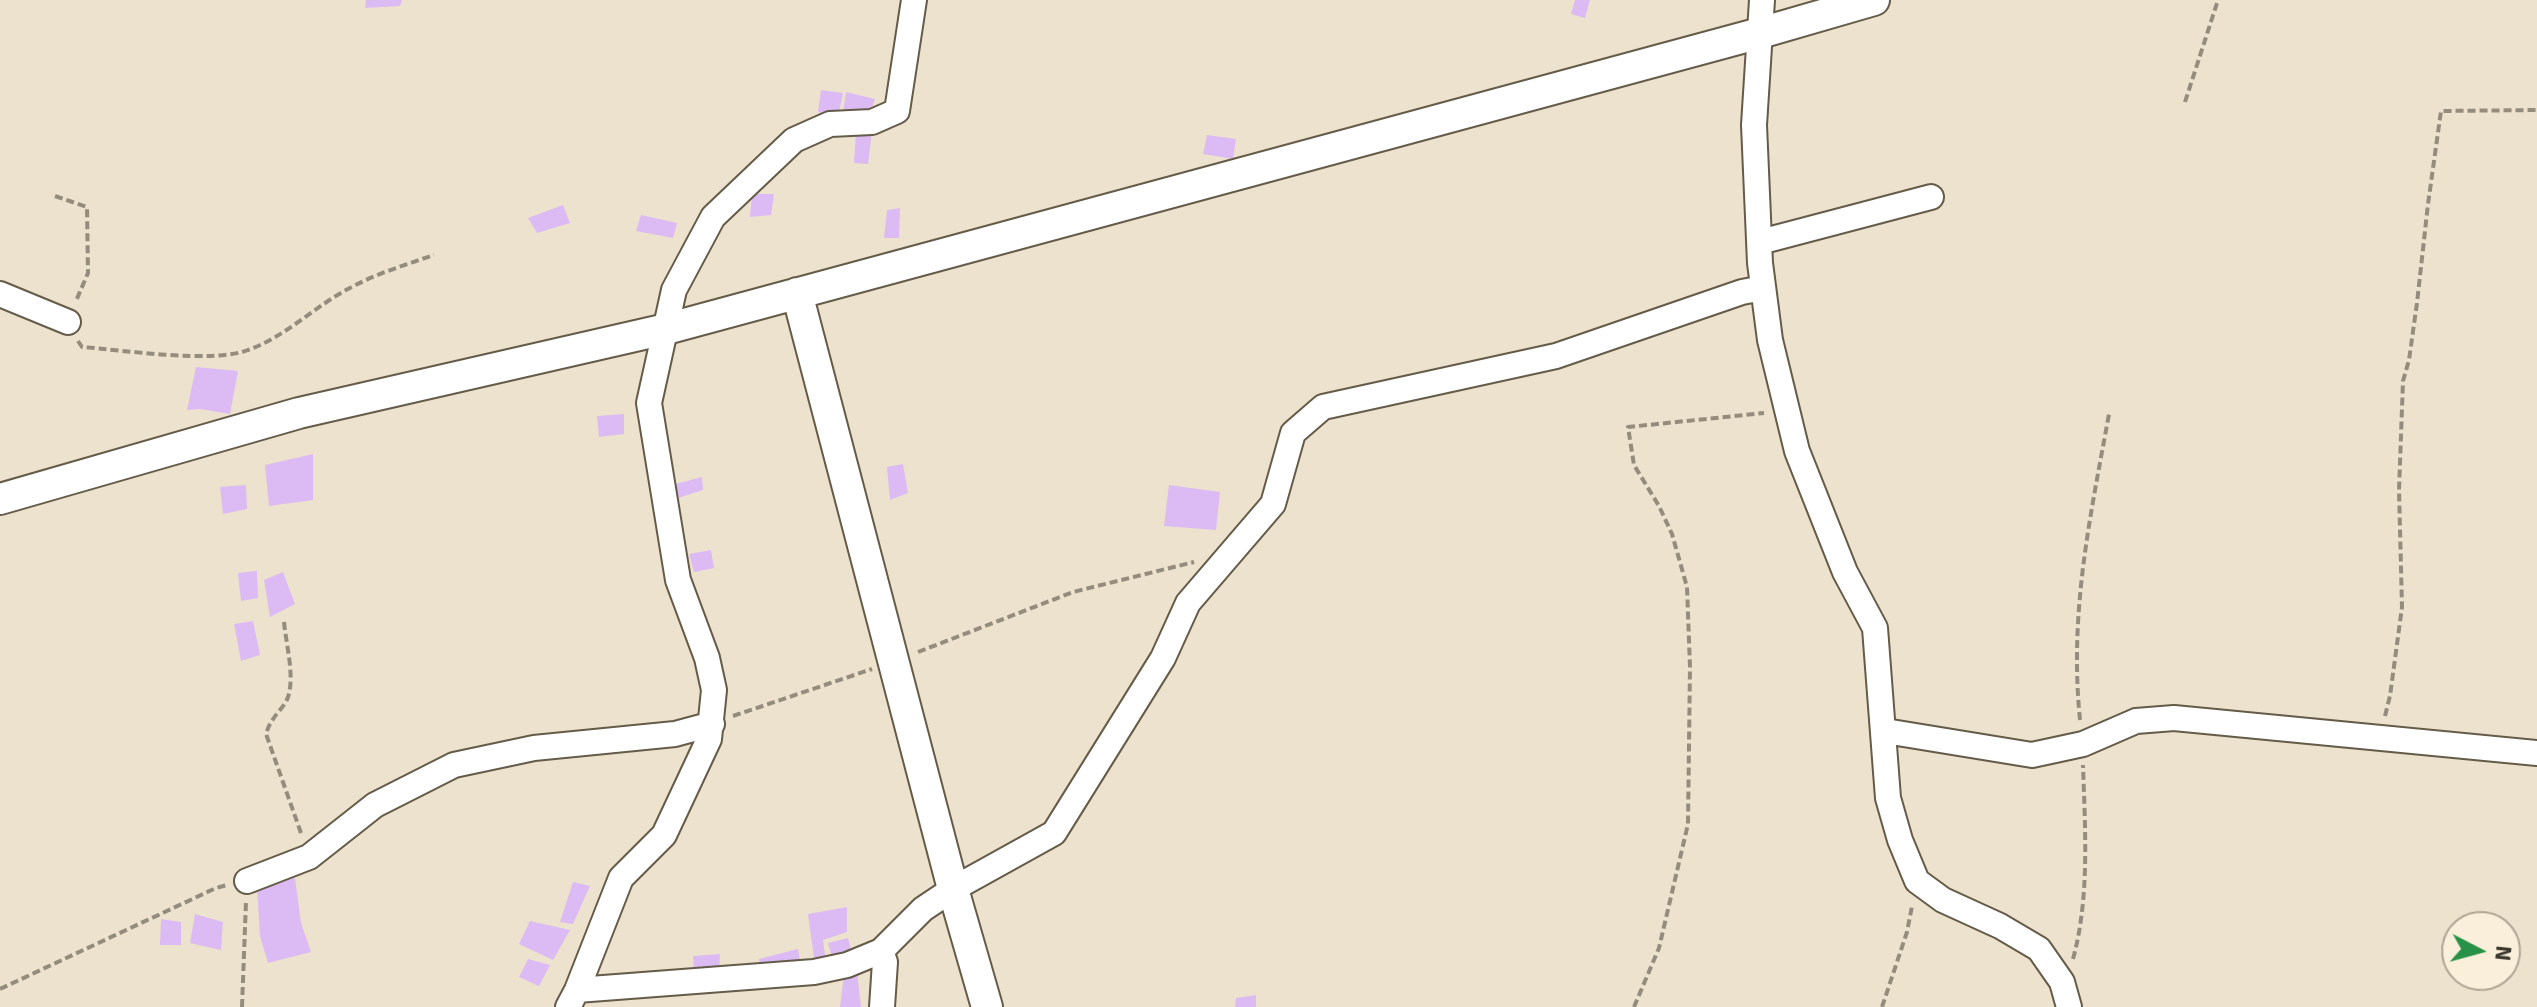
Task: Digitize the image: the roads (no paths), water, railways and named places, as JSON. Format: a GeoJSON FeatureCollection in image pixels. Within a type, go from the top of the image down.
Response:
{"type":"FeatureCollection","features":[{"type":"Feature","properties":{"kind":"street"},"geometry":{"type":"LineString","coordinates":[[914,0],[897,111],[872,122],[830,124],[794,140],[713,217],[679,276],[649,403],[678,580],[707,658],[714,690],[712,724],[709,739],[664,835],[621,878],[572,999],[814,972],[847,965],[881,951],[923,909],[953,889],[1054,833],[1163,658],[1188,603],[1273,504],[1293,433],[1323,407],[1556,356],[1742,292],[1763,288]]}},
{"type":"Feature","properties":{"kind":"street"},"geometry":{"type":"LineString","coordinates":[[1762,0],[1754,125],[1763,288],[1770,340],[1797,451],[1845,572],[1875,628],[1888,798],[1900,840],[1917,881],[1943,900],[2000,926],[2039,949],[2062,982],[2067,1000]]}},
{"type":"Feature","properties":{"kind":"street"},"geometry":{"type":"LineString","coordinates":[[0,499],[299,413],[666,329],[1874,0]]}},
{"type":"Feature","properties":{"kind":"street"},"geometry":{"type":"LineString","coordinates":[[1760,242],[1931,197]]}},
{"type":"Feature","properties":{"kind":"street"},"geometry":{"type":"LineString","coordinates":[[797,293],[953,889],[987,1007]]}},
{"type":"Feature","properties":{"kind":"street"},"geometry":{"type":"LineString","coordinates":[[0,294],[68,322]]}},
{"type":"Feature","properties":{"kind":"street"},"geometry":{"type":"LineString","coordinates":[[1885,731],[2032,755],[2083,744],[2136,721],[2174,718],[2537,753]]}},
{"type":"Feature","properties":{"kind":"street"},"geometry":{"type":"LineString","coordinates":[[247,881],[309,857],[375,805],[454,765],[534,748],[675,734],[712,724]]}},
{"type":"Feature","properties":{"kind":"street"},"geometry":{"type":"LineString","coordinates":[[881,951],[885,962],[882,1007]]}}]}
